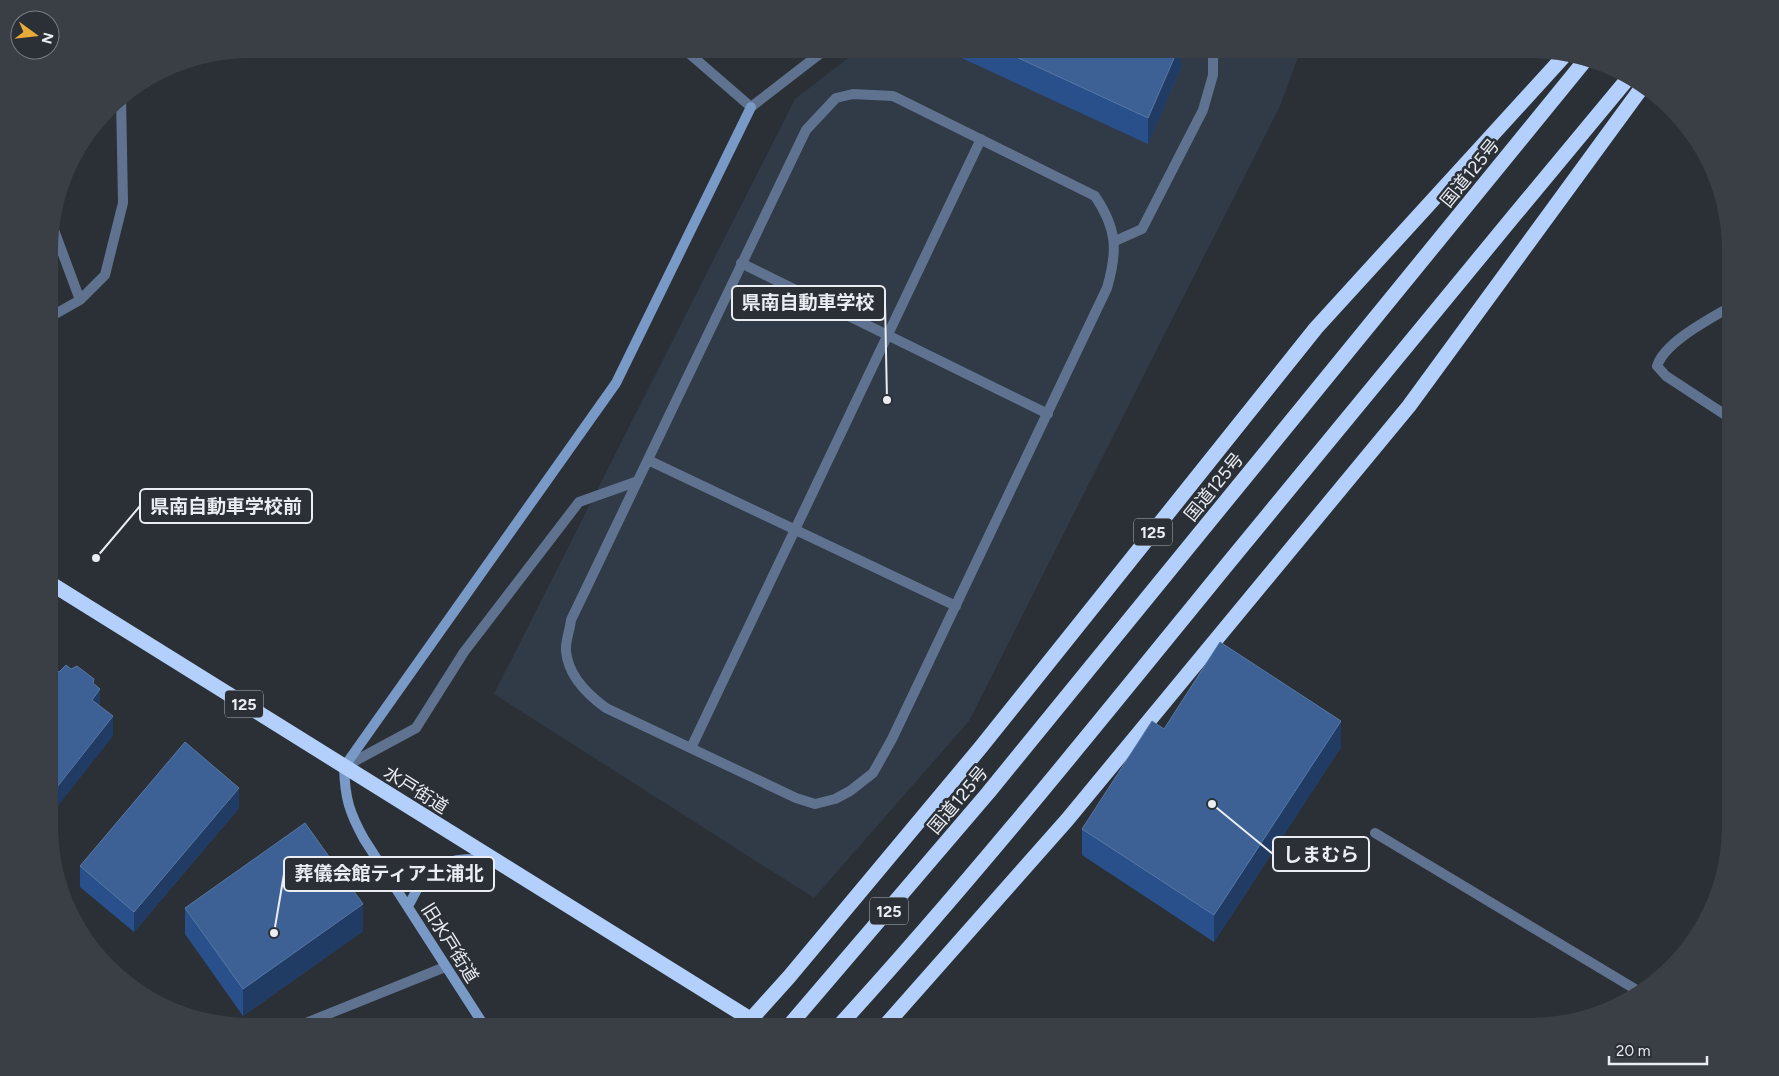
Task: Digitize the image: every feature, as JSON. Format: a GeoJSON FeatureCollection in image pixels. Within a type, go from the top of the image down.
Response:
{"type":"FeatureCollection","features":[{"type":"Feature","properties":{"kind":"highway","name":"125"},"geometry":{"type":"LineString","coordinates":[[758,1018],[981,747],[1316,328],[1561,60]]}},
{"type":"Feature","properties":{"kind":"highway","name":"国道125号"},"geometry":{"type":"LineString","coordinates":[[796,1018],[988,793],[1581,65]]}},
{"type":"Feature","properties":{"kind":"highway","name":"125"},"geometry":{"type":"LineString","coordinates":[[846,1018],[915,943],[1019,820],[1374,384],[1624,83]]}},
{"type":"Feature","properties":{"kind":"highway"},"geometry":{"type":"LineString","coordinates":[[892,1018],[1067,820],[1403,413],[1639,92]]}},
{"type":"Feature","properties":{"kind":"highway","name":"水戸街道"},"geometry":{"type":"LineString","coordinates":[[58,588],[492,859],[742,1018]]}},
{"type":"Feature","properties":{"kind":"street"},"geometry":{"type":"LineString","coordinates":[[694,58],[751,107]]}},
{"type":"Feature","properties":{"kind":"street"},"geometry":{"type":"LineString","coordinates":[[344,767],[616,384],[751,107],[814,58]]}},
{"type":"Feature","properties":{"kind":"street"},"geometry":{"type":"LineString","coordinates":[[1115,240],[1142,229],[1202,110],[1213,75],[1213,58]]}},
{"type":"Feature","properties":{"kind":"street"},"geometry":{"type":"LineString","coordinates":[[853,94],[893,96],[1095,196],[1108,216],[1115,240],[1114,264],[1107,288],[892,739],[873,773],[835,799],[816,804],[796,798],[606,708],[587,694],[577,679],[566,652],[571,620],[806,130],[836,98],[853,94]]}},
{"type":"Feature","properties":{"kind":"street"},"geometry":{"type":"LineString","coordinates":[[58,312],[80,300],[106,275],[123,204],[121,107]]}},
{"type":"Feature","properties":{"kind":"street"},"geometry":{"type":"LineString","coordinates":[[691,748],[981,139]]}},
{"type":"Feature","properties":{"kind":"street"},"geometry":{"type":"LineString","coordinates":[[58,241],[80,300]]}},
{"type":"Feature","properties":{"kind":"street"},"geometry":{"type":"LineString","coordinates":[[742,263],[1048,414]]}},
{"type":"Feature","properties":{"kind":"street"},"geometry":{"type":"LineString","coordinates":[[1722,312],[1687,333],[1660,356],[1657,366],[1666,376],[1722,413]]}},
{"type":"Feature","properties":{"kind":"street"},"geometry":{"type":"LineString","coordinates":[[648,460],[956,606]]}},
{"type":"Feature","properties":{"kind":"street"},"geometry":{"type":"LineString","coordinates":[[344,767],[416,728],[464,652],[579,502],[638,481]]}},
{"type":"Feature","properties":{"kind":"street","name":"旧水戸街道"},"geometry":{"type":"LineString","coordinates":[[344,767],[345,793],[349,813],[478,1018]]}},
{"type":"Feature","properties":{"kind":"street"},"geometry":{"type":"LineString","coordinates":[[1375,833],[1633,988]]}},
{"type":"Feature","properties":{"kind":"street"},"geometry":{"type":"LineString","coordinates":[[408,906],[426,875],[444,864],[462,858],[492,859]]}},
{"type":"Feature","properties":{"kind":"street"},"geometry":{"type":"LineString","coordinates":[[318,1018],[445,967]]}},
{"type":"Feature","properties":{"kind":"shaded area"},"geometry":{"type":"Polygon","coordinates":[[[848,58],[1298,58],[1280,106],[969,721],[814,898],[494,694],[795,99],[848,58]]]}},
{"type":"Feature","properties":{"kind":"building"},"geometry":{"type":"Polygon","coordinates":[[[1018,58],[1174,58],[1148,118],[1018,58]]]}},
{"type":"Feature","properties":{"kind":"building"},"geometry":{"type":"Polygon","coordinates":[[[1220,642],[1341,721],[1214,915],[1082,829],[1152,721],[1164,729],[1220,642]]]}},
{"type":"Feature","properties":{"kind":"building"},"geometry":{"type":"Polygon","coordinates":[[[66,665],[71,669],[77,666],[94,679],[93,683],[100,689],[92,700],[113,716],[58,786],[58,671],[66,665]]]}},
{"type":"Feature","properties":{"kind":"building"},"geometry":{"type":"Polygon","coordinates":[[[185,742],[239,788],[134,912],[80,866],[185,742]]]}},
{"type":"Feature","properties":{"kind":"building"},"geometry":{"type":"Polygon","coordinates":[[[305,823],[363,904],[243,989],[185,908],[305,823]]]}},
{"type":"Feature","properties":{"kind":"place","name":"県南自動車学校"},"geometry":{"type":"Point","coordinates":[887,400]}},
{"type":"Feature","properties":{"kind":"place","name":"県南自動車学校前"},"geometry":{"type":"Point","coordinates":[96,558]}},
{"type":"Feature","properties":{"kind":"place","name":"しまむら"},"geometry":{"type":"Point","coordinates":[1212,804]}},
{"type":"Feature","properties":{"kind":"place","name":"葬儀会館ティア土浦北"},"geometry":{"type":"Point","coordinates":[274,933]}}]}
